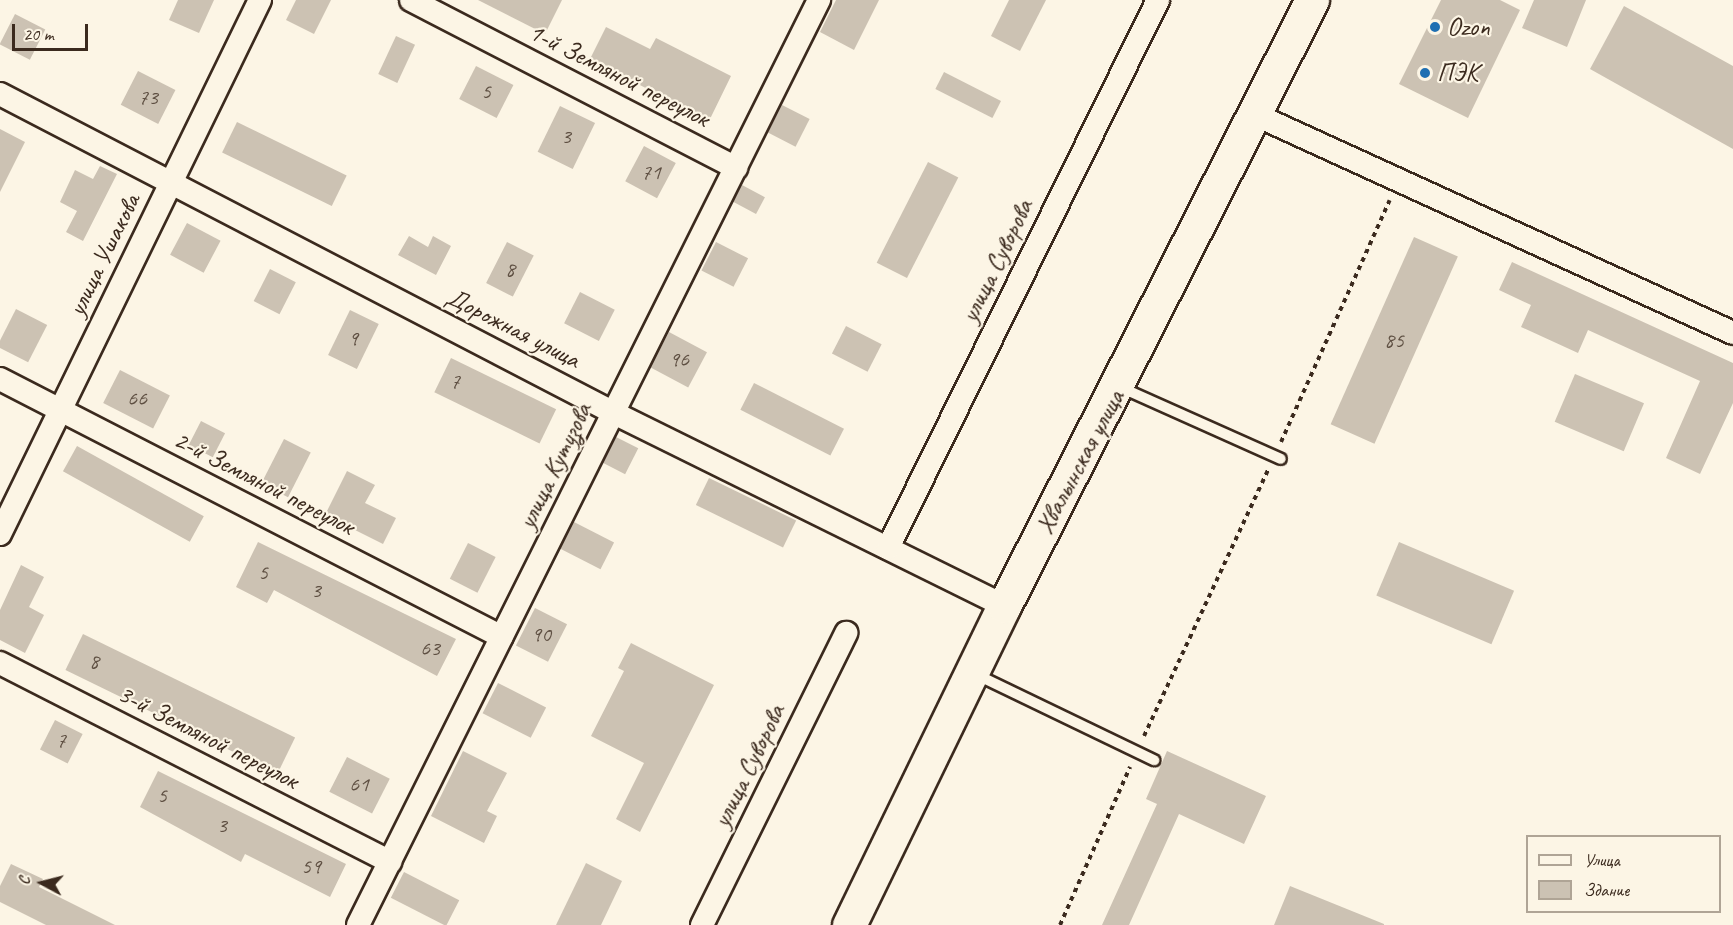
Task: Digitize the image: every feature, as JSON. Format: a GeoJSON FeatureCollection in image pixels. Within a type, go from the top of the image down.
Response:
{"type":"FeatureCollection","features":[{"type":"Feature","properties":{"kind":"main road","name":"Хвалынская улица"},"geometry":{"type":"LineString","coordinates":[[849,925],[1004,606],[1120,387],[1312,0]]}},
{"type":"Feature","properties":{"kind":"street","name":"улица Ушакова"},"geometry":{"type":"LineString","coordinates":[[0,534],[260,0]]}},
{"type":"Feature","properties":{"kind":"street","name":"1-й Земляной переулок"},"geometry":{"type":"LineString","coordinates":[[411,0],[736,168]]}},
{"type":"Feature","properties":{"kind":"street","name":"улица Кутузова"},"geometry":{"type":"LineString","coordinates":[[358,925],[819,0]]}},
{"type":"Feature","properties":{"kind":"street","name":"улица Суворова"},"geometry":{"type":"LineString","coordinates":[[888,548],[1158,0]]}},
{"type":"Feature","properties":{"kind":"street","name":"Дорожная улица"},"geometry":{"type":"LineString","coordinates":[[0,94],[614,412],[1004,606]]}},
{"type":"Feature","properties":{"kind":"street"},"geometry":{"type":"LineString","coordinates":[[1256,115],[1733,333]]}},
{"type":"Feature","properties":{"kind":"street","name":"2-й Земляной переулок"},"geometry":{"type":"LineString","coordinates":[[0,379],[502,637]]}},
{"type":"Feature","properties":{"kind":"street","name":"улица Суворова"},"geometry":{"type":"LineString","coordinates":[[702,925],[846,633]]}},
{"type":"Feature","properties":{"kind":"street","name":"3-й Земляной переулок"},"geometry":{"type":"LineString","coordinates":[[0,663],[390,862]]}},
{"type":"Feature","properties":{"kind":"lane"},"geometry":{"type":"LineString","coordinates":[[1120,387],[1278,458]]}},
{"type":"Feature","properties":{"kind":"lane"},"geometry":{"type":"LineString","coordinates":[[972,673],[1154,760]]}},
{"type":"Feature","properties":{"kind":"path"},"geometry":{"type":"LineString","coordinates":[[1060,925],[1136,753],[1278,458],[1398,181]]}},
{"type":"Feature","properties":{"kind":"building"},"geometry":{"type":"Polygon","coordinates":[[[178,0],[214,0],[199,33],[169,20],[178,0]]]}},
{"type":"Feature","properties":{"kind":"building"},"geometry":{"type":"Polygon","coordinates":[[[296,0],[331,0],[314,34],[286,20],[296,0]]]}},
{"type":"Feature","properties":{"kind":"building"},"geometry":{"type":"Polygon","coordinates":[[[478,0],[562,0],[545,34],[478,0]]]}},
{"type":"Feature","properties":{"kind":"building"},"geometry":{"type":"Polygon","coordinates":[[[836,0],[879,0],[854,50],[820,32],[836,0]]]}},
{"type":"Feature","properties":{"kind":"building"},"geometry":{"type":"Polygon","coordinates":[[[1009,0],[1046,0],[1020,51],[991,36],[1009,0]]]}},
{"type":"Feature","properties":{"kind":"building"},"geometry":{"type":"Polygon","coordinates":[[[1441,0],[1500,0],[1520,10],[1468,118],[1399,84],[1441,0]]]}},
{"type":"Feature","properties":{"kind":"building"},"geometry":{"type":"Polygon","coordinates":[[[1534,0],[1586,0],[1567,47],[1522,28],[1534,0]]]}},
{"type":"Feature","properties":{"kind":"building"},"geometry":{"type":"Polygon","coordinates":[[[1624,6],[1733,66],[1733,149],[1590,69],[1624,6]]]}},
{"type":"Feature","properties":{"kind":"building"},"geometry":{"type":"Polygon","coordinates":[[[15,14],[45,29],[30,60],[0,45],[15,14]]]}},
{"type":"Feature","properties":{"kind":"building"},"geometry":{"type":"Polygon","coordinates":[[[606,27],[650,49],[656,38],[731,76],[709,121],[590,59],[606,27]]]}},
{"type":"Feature","properties":{"kind":"building"},"geometry":{"type":"Polygon","coordinates":[[[396,36],[415,45],[397,83],[378,74],[396,36]]]}},
{"type":"Feature","properties":{"kind":"building"},"geometry":{"type":"Polygon","coordinates":[[[476,66],[513,85],[497,118],[459,99],[476,66]]]}},
{"type":"Feature","properties":{"kind":"building"},"geometry":{"type":"Polygon","coordinates":[[[138,71],[175,90],[158,124],[121,105],[138,71]]]}},
{"type":"Feature","properties":{"kind":"building"},"geometry":{"type":"Polygon","coordinates":[[[944,72],[1001,101],[992,118],[935,89],[944,72]]]}},
{"type":"Feature","properties":{"kind":"building"},"geometry":{"type":"Polygon","coordinates":[[[782,105],[810,119],[796,147],[768,133],[782,105]]]}},
{"type":"Feature","properties":{"kind":"building"},"geometry":{"type":"Polygon","coordinates":[[[560,106],[595,123],[573,169],[538,152],[560,106]]]}},
{"type":"Feature","properties":{"kind":"building"},"geometry":{"type":"Polygon","coordinates":[[[237,122],[347,175],[332,206],[222,153],[237,122]]]}},
{"type":"Feature","properties":{"kind":"building"},"geometry":{"type":"Polygon","coordinates":[[[0,129],[25,142],[0,192],[0,129]]]}},
{"type":"Feature","properties":{"kind":"building"},"geometry":{"type":"Polygon","coordinates":[[[644,146],[676,163],[657,198],[625,181],[644,146]]]}},
{"type":"Feature","properties":{"kind":"building"},"geometry":{"type":"Polygon","coordinates":[[[928,162],[958,177],[907,278],[877,263],[928,162]]]}},
{"type":"Feature","properties":{"kind":"building"},"geometry":{"type":"Polygon","coordinates":[[[100,166],[117,174],[83,241],[66,232],[77,211],[60,202],[75,170],[93,179],[100,166]]]}},
{"type":"Feature","properties":{"kind":"building"},"geometry":{"type":"Polygon","coordinates":[[[742,185],[765,197],[756,214],[733,202],[742,185]]]}},
{"type":"Feature","properties":{"kind":"building"},"geometry":{"type":"Polygon","coordinates":[[[187,223],[221,241],[204,273],[170,255],[187,223]]]}},
{"type":"Feature","properties":{"kind":"building"},"geometry":{"type":"Polygon","coordinates":[[[409,236],[428,247],[433,236],[451,246],[436,275],[398,255],[409,236]]]}},
{"type":"Feature","properties":{"kind":"building"},"geometry":{"type":"Polygon","coordinates":[[[1414,237],[1458,257],[1374,444],[1331,424],[1414,237]]]}},
{"type":"Feature","properties":{"kind":"building"},"geometry":{"type":"Polygon","coordinates":[[[507,242],[534,256],[513,297],[486,283],[507,242]]]}},
{"type":"Feature","properties":{"kind":"building"},"geometry":{"type":"Polygon","coordinates":[[[716,242],[748,258],[734,287],[701,271],[716,242]]]}},
{"type":"Feature","properties":{"kind":"building"},"geometry":{"type":"Polygon","coordinates":[[[1512,262],[1733,363],[1733,403],[1700,474],[1666,458],[1700,381],[1588,330],[1578,353],[1521,327],[1531,305],[1499,290],[1512,262]]]}},
{"type":"Feature","properties":{"kind":"building"},"geometry":{"type":"Polygon","coordinates":[[[270,269],[296,282],[279,314],[254,301],[270,269]]]}},
{"type":"Feature","properties":{"kind":"building"},"geometry":{"type":"Polygon","coordinates":[[[580,292],[615,310],[599,341],[564,323],[580,292]]]}},
{"type":"Feature","properties":{"kind":"building"},"geometry":{"type":"Polygon","coordinates":[[[16,309],[47,325],[28,362],[0,348],[0,340],[16,309]]]}},
{"type":"Feature","properties":{"kind":"building"},"geometry":{"type":"Polygon","coordinates":[[[350,310],[379,324],[357,369],[328,355],[350,310]]]}},
{"type":"Feature","properties":{"kind":"building"},"geometry":{"type":"Polygon","coordinates":[[[846,326],[882,344],[868,372],[832,354],[846,326]]]}},
{"type":"Feature","properties":{"kind":"building"},"geometry":{"type":"Polygon","coordinates":[[[669,332],[707,352],[688,388],[650,367],[669,332]]]}},
{"type":"Feature","properties":{"kind":"building"},"geometry":{"type":"Polygon","coordinates":[[[451,358],[556,409],[540,443],[434,392],[451,358]]]}},
{"type":"Feature","properties":{"kind":"building"},"geometry":{"type":"Polygon","coordinates":[[[120,370],[170,395],[153,428],[103,403],[120,370]]]}},
{"type":"Feature","properties":{"kind":"building"},"geometry":{"type":"Polygon","coordinates":[[[1575,374],[1644,403],[1624,451],[1555,422],[1575,374]]]}},
{"type":"Feature","properties":{"kind":"building"},"geometry":{"type":"Polygon","coordinates":[[[754,383],[844,429],[830,456],[740,410],[754,383]]]}},
{"type":"Feature","properties":{"kind":"building"},"geometry":{"type":"Polygon","coordinates":[[[201,421],[225,433],[213,457],[189,445],[201,421]]]}},
{"type":"Feature","properties":{"kind":"building"},"geometry":{"type":"Polygon","coordinates":[[[616,437],[638,448],[625,474],[603,463],[616,437]]]}},
{"type":"Feature","properties":{"kind":"building"},"geometry":{"type":"Polygon","coordinates":[[[284,439],[311,453],[288,497],[261,484],[284,439]]]}},
{"type":"Feature","properties":{"kind":"building"},"geometry":{"type":"Polygon","coordinates":[[[77,446],[204,516],[190,542],[63,471],[77,446]]]}},
{"type":"Feature","properties":{"kind":"building"},"geometry":{"type":"Polygon","coordinates":[[[347,471],[375,485],[365,503],[396,518],[383,544],[325,515],[347,471]]]}},
{"type":"Feature","properties":{"kind":"building"},"geometry":{"type":"Polygon","coordinates":[[[709,478],[796,521],[783,547],[696,505],[709,478]]]}},
{"type":"Feature","properties":{"kind":"building"},"geometry":{"type":"Polygon","coordinates":[[[574,522],[614,542],[600,569],[560,549],[574,522]]]}},
{"type":"Feature","properties":{"kind":"building"},"geometry":{"type":"Polygon","coordinates":[[[258,542],[456,639],[437,676],[274,590],[267,603],[236,587],[258,542]]]}},
{"type":"Feature","properties":{"kind":"building"},"geometry":{"type":"Polygon","coordinates":[[[1399,542],[1514,591],[1491,644],[1376,595],[1399,542]]]}},
{"type":"Feature","properties":{"kind":"building"},"geometry":{"type":"Polygon","coordinates":[[[468,543],[496,557],[477,593],[450,579],[468,543]]]}},
{"type":"Feature","properties":{"kind":"building"},"geometry":{"type":"Polygon","coordinates":[[[21,565],[44,577],[29,607],[44,615],[25,653],[0,640],[0,610],[21,565]]]}},
{"type":"Feature","properties":{"kind":"building"},"geometry":{"type":"Polygon","coordinates":[[[535,608],[567,624],[548,662],[516,645],[535,608]]]}},
{"type":"Feature","properties":{"kind":"building"},"geometry":{"type":"Polygon","coordinates":[[[83,634],[295,737],[278,773],[65,670],[83,634]]]}},
{"type":"Feature","properties":{"kind":"building"},"geometry":{"type":"Polygon","coordinates":[[[631,643],[714,685],[640,832],[616,819],[644,763],[591,736],[624,671],[618,668],[631,643]]]}},
{"type":"Feature","properties":{"kind":"building"},"geometry":{"type":"Polygon","coordinates":[[[498,683],[546,708],[531,738],[483,713],[498,683]]]}},
{"type":"Feature","properties":{"kind":"building"},"geometry":{"type":"Polygon","coordinates":[[[55,720],[83,734],[68,763],[40,749],[55,720]]]}},
{"type":"Feature","properties":{"kind":"building"},"geometry":{"type":"Polygon","coordinates":[[[463,751],[507,773],[487,811],[497,816],[484,843],[431,816],[463,751]]]}},
{"type":"Feature","properties":{"kind":"building"},"geometry":{"type":"Polygon","coordinates":[[[1167,751],[1266,796],[1244,844],[1179,814],[1129,925],[1102,925],[1157,804],[1146,799],[1167,751]]]}},
{"type":"Feature","properties":{"kind":"building"},"geometry":{"type":"Polygon","coordinates":[[[347,757],[390,779],[372,814],[329,792],[347,757]]]}},
{"type":"Feature","properties":{"kind":"building"},"geometry":{"type":"Polygon","coordinates":[[[158,771],[346,864],[330,897],[245,854],[241,862],[140,807],[158,771]]]}},
{"type":"Feature","properties":{"kind":"building"},"geometry":{"type":"Polygon","coordinates":[[[586,863],[622,881],[601,925],[556,925],[586,863]]]}},
{"type":"Feature","properties":{"kind":"building"},"geometry":{"type":"Polygon","coordinates":[[[11,864],[43,879],[39,887],[115,925],[46,925],[0,902],[0,886],[11,864]]]}},
{"type":"Feature","properties":{"kind":"building"},"geometry":{"type":"Polygon","coordinates":[[[404,872],[459,900],[447,925],[444,925],[391,898],[404,872]]]}},
{"type":"Feature","properties":{"kind":"building"},"geometry":{"type":"Polygon","coordinates":[[[1290,886],[1384,924],[1384,925],[1274,925],[1290,886]]]}},
{"type":"Feature","properties":{"kind":"place","name":"Ozon"},"geometry":{"type":"Point","coordinates":[1435,27]}},
{"type":"Feature","properties":{"kind":"place","name":"ПЭК"},"geometry":{"type":"Point","coordinates":[1425,73]}}]}
